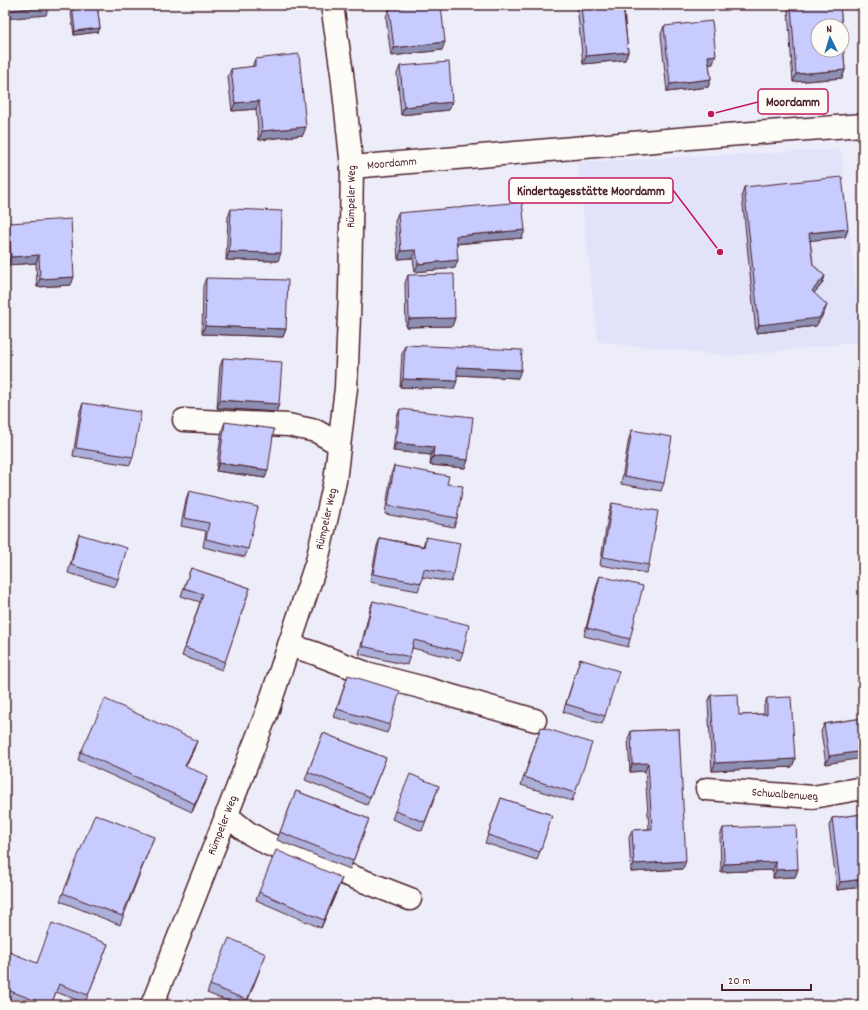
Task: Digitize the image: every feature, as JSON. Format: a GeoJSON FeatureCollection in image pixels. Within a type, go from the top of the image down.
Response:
{"type":"FeatureCollection","features":[{"type":"Feature","properties":{"kind":"street","name":"Rümpeler Weg"},"geometry":{"type":"LineString","coordinates":[[152,1005],[266,715],[317,561],[335,481],[346,380],[350,292],[352,167],[342,73],[332,5]]}},
{"type":"Feature","properties":{"kind":"street","name":"Moordamm"},"geometry":{"type":"LineString","coordinates":[[352,167],[863,125]]}},
{"type":"Feature","properties":{"kind":"street"},"geometry":{"type":"LineString","coordinates":[[184,420],[288,425],[316,431],[339,444]]}},
{"type":"Feature","properties":{"kind":"street"},"geometry":{"type":"LineString","coordinates":[[289,645],[314,652],[366,673],[535,720]]}},
{"type":"Feature","properties":{"kind":"street","name":"Schwalbenweg"},"geometry":{"type":"LineString","coordinates":[[707,789],[813,797],[863,788]]}},
{"type":"Feature","properties":{"kind":"street"},"geometry":{"type":"LineString","coordinates":[[226,815],[247,832],[268,844],[410,899]]}},
{"type":"Feature","properties":{"kind":"shaded area"},"geometry":{"type":"Polygon","coordinates":[[[841,149],[862,342],[730,356],[598,342],[577,162],[841,149]]]}},
{"type":"Feature","properties":{"kind":"building"},"geometry":{"type":"Polygon","coordinates":[[[5,5],[49,5],[49,6],[5,11],[5,5]]]}},
{"type":"Feature","properties":{"kind":"building"},"geometry":{"type":"Polygon","coordinates":[[[72,5],[97,5],[100,28],[75,31],[72,5]]]}},
{"type":"Feature","properties":{"kind":"building"},"geometry":{"type":"Polygon","coordinates":[[[419,5],[441,5],[445,42],[394,48],[389,9],[419,5]]]}},
{"type":"Feature","properties":{"kind":"building"},"geometry":{"type":"Polygon","coordinates":[[[581,5],[623,5],[628,52],[586,56],[581,5]]]}},
{"type":"Feature","properties":{"kind":"building"},"geometry":{"type":"Polygon","coordinates":[[[791,5],[840,5],[841,18],[810,18],[810,58],[844,58],[845,70],[796,74],[791,5]]]}},
{"type":"Feature","properties":{"kind":"building"},"geometry":{"type":"Polygon","coordinates":[[[712,21],[716,55],[708,56],[711,79],[670,84],[664,26],[712,21]]]}},
{"type":"Feature","properties":{"kind":"building"},"geometry":{"type":"Polygon","coordinates":[[[299,54],[306,127],[262,131],[259,101],[235,103],[231,69],[255,66],[255,59],[299,54]]]}},
{"type":"Feature","properties":{"kind":"building"},"geometry":{"type":"Polygon","coordinates":[[[449,62],[452,102],[404,107],[400,66],[449,62]]]}},
{"type":"Feature","properties":{"kind":"building"},"geometry":{"type":"Polygon","coordinates":[[[842,177],[848,229],[809,233],[813,265],[825,276],[812,291],[827,305],[819,318],[759,325],[744,187],[842,177]]]}},
{"type":"Feature","properties":{"kind":"building"},"geometry":{"type":"Polygon","coordinates":[[[522,202],[525,230],[456,236],[458,260],[418,264],[416,250],[401,251],[398,213],[522,202]]]}},
{"type":"Feature","properties":{"kind":"building"},"geometry":{"type":"Polygon","coordinates":[[[231,209],[282,211],[281,253],[229,252],[231,209]]]}},
{"type":"Feature","properties":{"kind":"building"},"geometry":{"type":"Polygon","coordinates":[[[71,219],[74,277],[40,279],[39,255],[11,257],[9,223],[71,219]]]}},
{"type":"Feature","properties":{"kind":"building"},"geometry":{"type":"Polygon","coordinates":[[[454,274],[455,318],[409,319],[408,275],[454,274]]]}},
{"type":"Feature","properties":{"kind":"building"},"geometry":{"type":"Polygon","coordinates":[[[206,278],[288,280],[286,329],[205,326],[206,278]]]}},
{"type":"Feature","properties":{"kind":"building"},"geometry":{"type":"Polygon","coordinates":[[[405,345],[522,350],[521,370],[457,367],[457,381],[403,379],[405,345]]]}},
{"type":"Feature","properties":{"kind":"building"},"geometry":{"type":"Polygon","coordinates":[[[223,358],[282,362],[279,404],[220,400],[223,358]]]}},
{"type":"Feature","properties":{"kind":"building"},"geometry":{"type":"Polygon","coordinates":[[[83,403],[141,412],[133,457],[76,448],[83,403]]]}},
{"type":"Feature","properties":{"kind":"building"},"geometry":{"type":"Polygon","coordinates":[[[400,409],[473,417],[468,460],[433,456],[434,447],[396,443],[400,409]]]}},
{"type":"Feature","properties":{"kind":"building"},"geometry":{"type":"Polygon","coordinates":[[[225,422],[274,429],[268,470],[219,463],[225,422]]]}},
{"type":"Feature","properties":{"kind":"building"},"geometry":{"type":"Polygon","coordinates":[[[632,430],[672,437],[664,483],[624,476],[632,430]]]}},
{"type":"Feature","properties":{"kind":"building"},"geometry":{"type":"Polygon","coordinates":[[[394,466],[449,476],[447,484],[463,486],[457,518],[388,506],[394,466]]]}},
{"type":"Feature","properties":{"kind":"building"},"geometry":{"type":"Polygon","coordinates":[[[189,491],[258,507],[248,549],[206,539],[209,523],[184,518],[189,491]]]}},
{"type":"Feature","properties":{"kind":"building"},"geometry":{"type":"Polygon","coordinates":[[[612,503],[658,511],[649,565],[603,557],[612,503]]]}},
{"type":"Feature","properties":{"kind":"building"},"geometry":{"type":"Polygon","coordinates":[[[79,534],[127,548],[118,579],[71,565],[79,534]]]}},
{"type":"Feature","properties":{"kind":"building"},"geometry":{"type":"Polygon","coordinates":[[[426,537],[460,543],[454,574],[424,569],[421,583],[373,574],[380,538],[424,547],[426,537]]]}},
{"type":"Feature","properties":{"kind":"building"},"geometry":{"type":"Polygon","coordinates":[[[191,568],[250,588],[225,662],[185,648],[203,594],[184,588],[191,568]]]}},
{"type":"Feature","properties":{"kind":"building"},"geometry":{"type":"Polygon","coordinates":[[[600,576],[643,586],[630,639],[587,628],[600,576]]]}},
{"type":"Feature","properties":{"kind":"building"},"geometry":{"type":"Polygon","coordinates":[[[373,601],[469,625],[463,652],[414,640],[410,657],[362,646],[373,601]]]}},
{"type":"Feature","properties":{"kind":"building"},"geometry":{"type":"Polygon","coordinates":[[[580,659],[619,671],[605,716],[566,704],[580,659]]]}},
{"type":"Feature","properties":{"kind":"building"},"geometry":{"type":"Polygon","coordinates":[[[348,675],[400,691],[390,725],[337,709],[348,675]]]}},
{"type":"Feature","properties":{"kind":"building"},"geometry":{"type":"Polygon","coordinates":[[[738,694],[739,715],[767,714],[767,698],[791,697],[795,759],[715,763],[711,695],[738,694]]]}},
{"type":"Feature","properties":{"kind":"building"},"geometry":{"type":"Polygon","coordinates":[[[105,699],[197,741],[185,766],[208,776],[195,804],[81,752],[105,699]]]}},
{"type":"Feature","properties":{"kind":"building"},"geometry":{"type":"Polygon","coordinates":[[[863,718],[863,751],[829,756],[824,724],[863,718]]]}},
{"type":"Feature","properties":{"kind":"building"},"geometry":{"type":"Polygon","coordinates":[[[541,727],[592,743],[575,793],[524,777],[541,727]]]}},
{"type":"Feature","properties":{"kind":"building"},"geometry":{"type":"Polygon","coordinates":[[[679,729],[686,861],[634,864],[632,830],[652,829],[648,763],[632,764],[631,731],[679,729]]]}},
{"type":"Feature","properties":{"kind":"building"},"geometry":{"type":"Polygon","coordinates":[[[323,733],[386,758],[370,797],[308,772],[323,733]]]}},
{"type":"Feature","properties":{"kind":"building"},"geometry":{"type":"Polygon","coordinates":[[[410,774],[439,786],[425,822],[395,811],[410,774]]]}},
{"type":"Feature","properties":{"kind":"building"},"geometry":{"type":"Polygon","coordinates":[[[296,791],[369,819],[353,861],[280,832],[296,791]]]}},
{"type":"Feature","properties":{"kind":"building"},"geometry":{"type":"Polygon","coordinates":[[[501,798],[552,815],[540,852],[488,835],[501,798]]]}},
{"type":"Feature","properties":{"kind":"building"},"geometry":{"type":"Polygon","coordinates":[[[95,814],[154,837],[122,916],[63,893],[95,814]]]}},
{"type":"Feature","properties":{"kind":"building"},"geometry":{"type":"Polygon","coordinates":[[[863,814],[863,879],[840,882],[832,818],[863,814]]]}},
{"type":"Feature","properties":{"kind":"building"},"geometry":{"type":"Polygon","coordinates":[[[796,825],[798,869],[776,870],[776,862],[724,864],[723,828],[796,825]]]}},
{"type":"Feature","properties":{"kind":"building"},"geometry":{"type":"Polygon","coordinates":[[[276,850],[342,878],[324,920],[259,892],[276,850]]]}},
{"type":"Feature","properties":{"kind":"building"},"geometry":{"type":"Polygon","coordinates":[[[52,923],[108,944],[88,995],[59,984],[51,1005],[47,1005],[5,989],[5,962],[9,952],[37,963],[52,923]]]}},
{"type":"Feature","properties":{"kind":"building"},"geometry":{"type":"Polygon","coordinates":[[[229,938],[266,954],[247,1000],[210,985],[229,938]]]}},
{"type":"Feature","properties":{"kind":"place","name":"Moordamm"},"geometry":{"type":"Point","coordinates":[711,114]}},
{"type":"Feature","properties":{"kind":"place","name":"Kindertagesstätte Moordamm"},"geometry":{"type":"Point","coordinates":[720,252]}}]}
